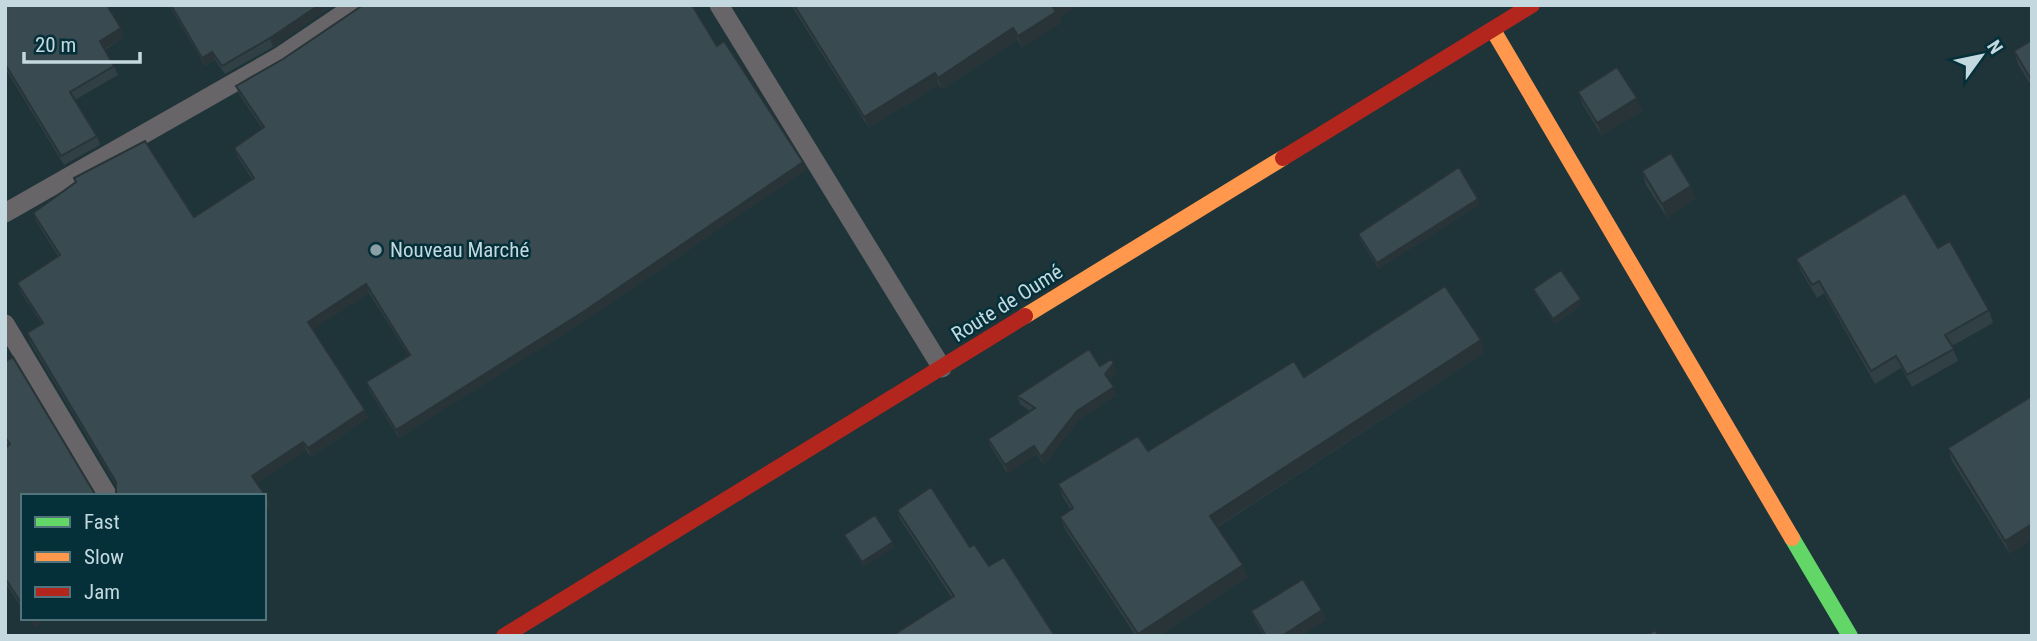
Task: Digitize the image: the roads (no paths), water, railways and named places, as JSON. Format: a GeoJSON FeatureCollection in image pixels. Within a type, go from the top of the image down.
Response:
{"type":"FeatureCollection","features":[{"type":"Feature","properties":{"kind":"street","name":"Route de Oumé"},"geometry":{"type":"LineString","coordinates":[[504,636],[1532,5]]}},
{"type":"Feature","properties":{"kind":"street"},"geometry":{"type":"LineString","coordinates":[[1493,30],[1850,636]]}},
{"type":"Feature","properties":{"kind":"lane"},"geometry":{"type":"LineString","coordinates":[[5,213],[279,57],[356,5]]}},
{"type":"Feature","properties":{"kind":"lane"},"geometry":{"type":"LineString","coordinates":[[719,5],[942,368]]}},
{"type":"Feature","properties":{"kind":"lane"},"geometry":{"type":"LineString","coordinates":[[5,324],[107,494]]}},
{"type":"Feature","properties":{"kind":"place","name":"Nouveau Marché"},"geometry":{"type":"Point","coordinates":[376,250]}}]}
